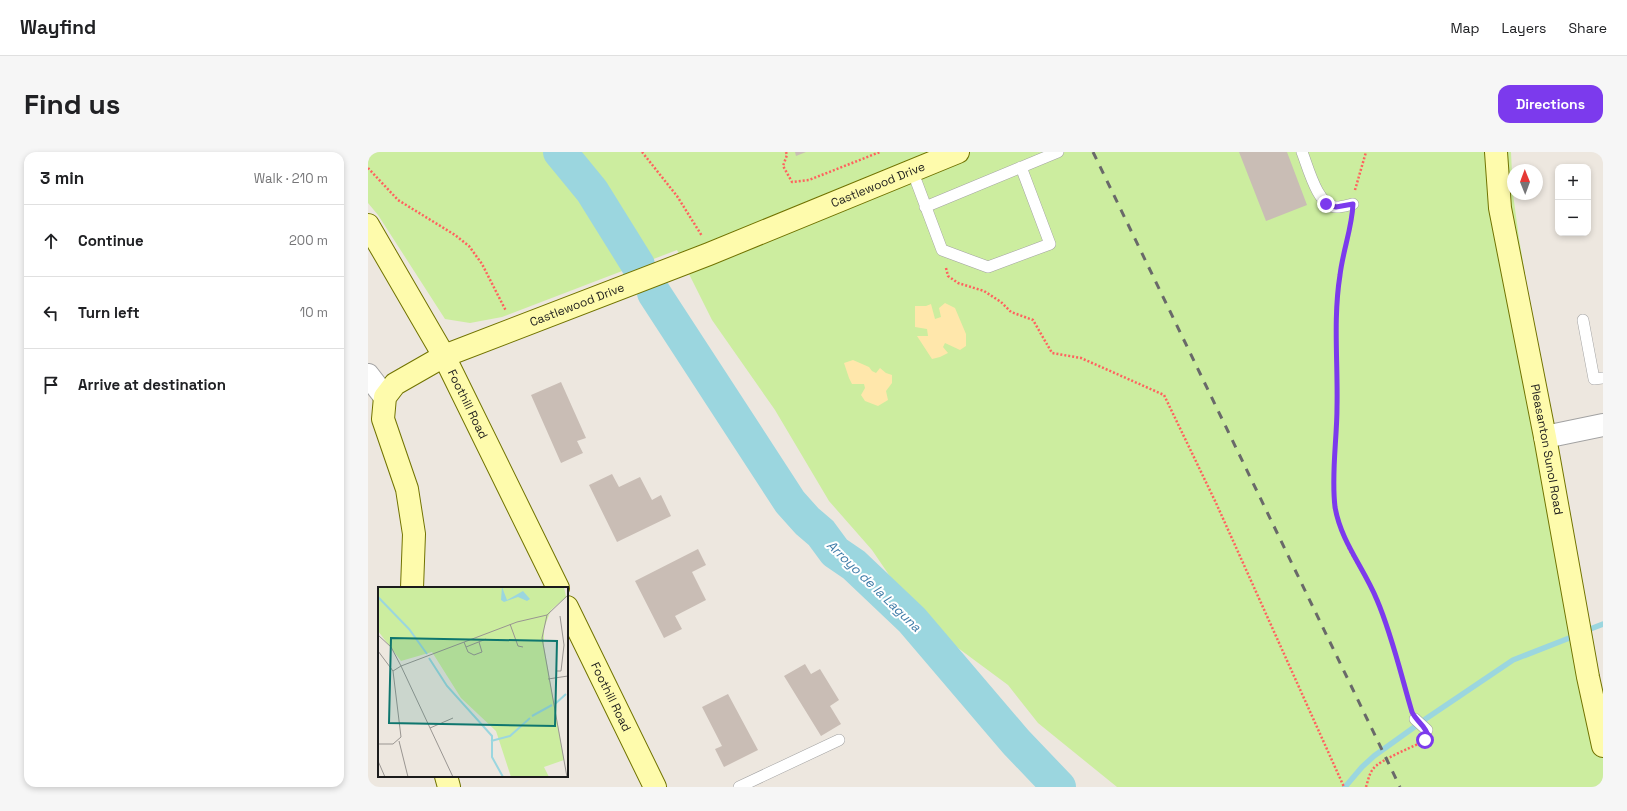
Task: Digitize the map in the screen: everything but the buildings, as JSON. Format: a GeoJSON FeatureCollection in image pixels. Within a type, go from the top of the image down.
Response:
{"type":"FeatureCollection","features":[{"type":"Feature","properties":{"kind":"street","name":"Castlewood Drive"},"geometry":{"type":"LineString","coordinates":[[385,397],[395,384],[444,356],[711,254],[958,152]]}},
{"type":"Feature","properties":{"kind":"street","name":"Pleasanton Sunol Road"},"geometry":{"type":"LineString","coordinates":[[1496,152],[1500,208],[1545,437],[1588,677],[1603,746]]}},
{"type":"Feature","properties":{"kind":"street","name":"Foothill Road"},"geometry":{"type":"LineString","coordinates":[[368,225],[444,356],[558,587]]}},
{"type":"Feature","properties":{"kind":"street"},"geometry":{"type":"LineString","coordinates":[[368,375],[385,397],[383,419],[407,489],[414,534],[412,587]]}},
{"type":"Feature","properties":{"kind":"street"},"geometry":{"type":"LineString","coordinates":[[1545,437],[1603,425]]}},
{"type":"Feature","properties":{"kind":"street","name":"Foothill Road"},"geometry":{"type":"LineString","coordinates":[[568,609],[655,787]]}},
{"type":"Feature","properties":{"kind":"street"},"geometry":{"type":"LineString","coordinates":[[446,777],[449,787]]}},
{"type":"Feature","properties":{"kind":"lane"},"geometry":{"type":"LineString","coordinates":[[925,207],[1058,152]]}},
{"type":"Feature","properties":{"kind":"lane"},"geometry":{"type":"LineString","coordinates":[[1302,152],[1320,196],[1326,204],[1336,207],[1353,204]]}},
{"type":"Feature","properties":{"kind":"lane"},"geometry":{"type":"LineString","coordinates":[[912,170],[942,250],[988,267],[1050,244],[1021,167]]}},
{"type":"Feature","properties":{"kind":"lane"},"geometry":{"type":"LineString","coordinates":[[1583,320],[1594,379],[1603,378]]}},
{"type":"Feature","properties":{"kind":"lane"},"geometry":{"type":"LineString","coordinates":[[1415,719],[1427,730]]}},
{"type":"Feature","properties":{"kind":"lane"},"geometry":{"type":"LineString","coordinates":[[739,787],[839,740]]}},
{"type":"Feature","properties":{"kind":"path"},"geometry":{"type":"LineString","coordinates":[[642,152],[676,196],[711,254]]}},
{"type":"Feature","properties":{"kind":"path"},"geometry":{"type":"LineString","coordinates":[[786,152],[787,155],[783,166],[792,182],[809,180],[880,152]]}},
{"type":"Feature","properties":{"kind":"path"},"geometry":{"type":"LineString","coordinates":[[1366,152],[1356,186],[1351,226],[1340,274],[1336,309],[1338,409],[1334,477],[1335,506],[1341,529],[1349,550],[1377,598],[1415,719]]}},
{"type":"Feature","properties":{"kind":"path"},"geometry":{"type":"LineString","coordinates":[[368,168],[398,200],[455,235],[468,246],[482,264],[515,328]]}},
{"type":"Feature","properties":{"kind":"path"},"geometry":{"type":"LineString","coordinates":[[942,250],[948,276],[958,283],[984,291],[1001,302],[1011,312],[1033,320],[1052,353],[1081,358],[1164,395],[1216,503],[1344,787]]}},
{"type":"Feature","properties":{"kind":"path"},"geometry":{"type":"LineString","coordinates":[[1366,787],[1368,777],[1378,764],[1425,740],[1428,736],[1427,730]]}},
{"type":"Feature","properties":{"kind":"green space"},"geometry":{"type":"Polygon","coordinates":[[[368,152],[1511,152],[1512,164],[1507,164],[1507,200],[1514,200],[1550,427],[1603,708],[1603,787],[1117,787],[1038,723],[1008,685],[931,628],[900,591],[872,550],[829,501],[775,410],[712,320],[677,250],[502,317],[470,323],[445,319],[378,215],[368,203],[368,152]]]}},
{"type":"Feature","properties":{"kind":"sand"},"geometry":{"type":"Polygon","coordinates":[[[945,303],[955,308],[966,334],[966,346],[960,350],[945,343],[943,347],[948,353],[932,359],[917,336],[928,336],[927,329],[915,327],[915,306],[926,306],[931,304],[935,319],[941,317],[939,308],[945,303]]]}},
{"type":"Feature","properties":{"kind":"sand"},"geometry":{"type":"Polygon","coordinates":[[[853,360],[869,367],[876,373],[880,368],[886,373],[892,375],[892,383],[886,391],[888,400],[878,406],[865,401],[861,395],[865,388],[864,384],[852,384],[844,363],[853,360]]]}},
{"type":"Feature","properties":{"kind":"waterway","name":"Arroyo de la Laguna"},"geometry":{"type":"LineString","coordinates":[[560,152],[592,191],[638,265]]}},
{"type":"Feature","properties":{"kind":"waterway","name":"Arroyo de la Laguna"},"geometry":{"type":"LineString","coordinates":[[654,293],[790,502],[807,521],[821,533],[835,552],[854,565],[912,620],[1016,742],[1059,787]]}},
{"type":"Feature","properties":{"kind":"waterway"},"geometry":{"type":"LineString","coordinates":[[1585,631],[1603,624]]}},
{"type":"Feature","properties":{"kind":"waterway"},"geometry":{"type":"LineString","coordinates":[[1345,787],[1362,767],[1374,756],[1513,660],[1577,635]]}},
{"type":"Feature","properties":{"kind":"railway"},"geometry":{"type":"LineString","coordinates":[[1093,152],[1400,787]]}},
{"type":"Feature","properties":{"kind":"route"},"geometry":{"type":"LineString","coordinates":[[1326,204],[1336,207],[1353,204],[1350,233],[1345,247],[1340,274],[1336,309],[1338,409],[1334,477],[1335,506],[1341,529],[1349,550],[1377,598],[1386,623],[1412,712],[1415,719],[1427,730],[1428,736],[1425,740]]}}]}
